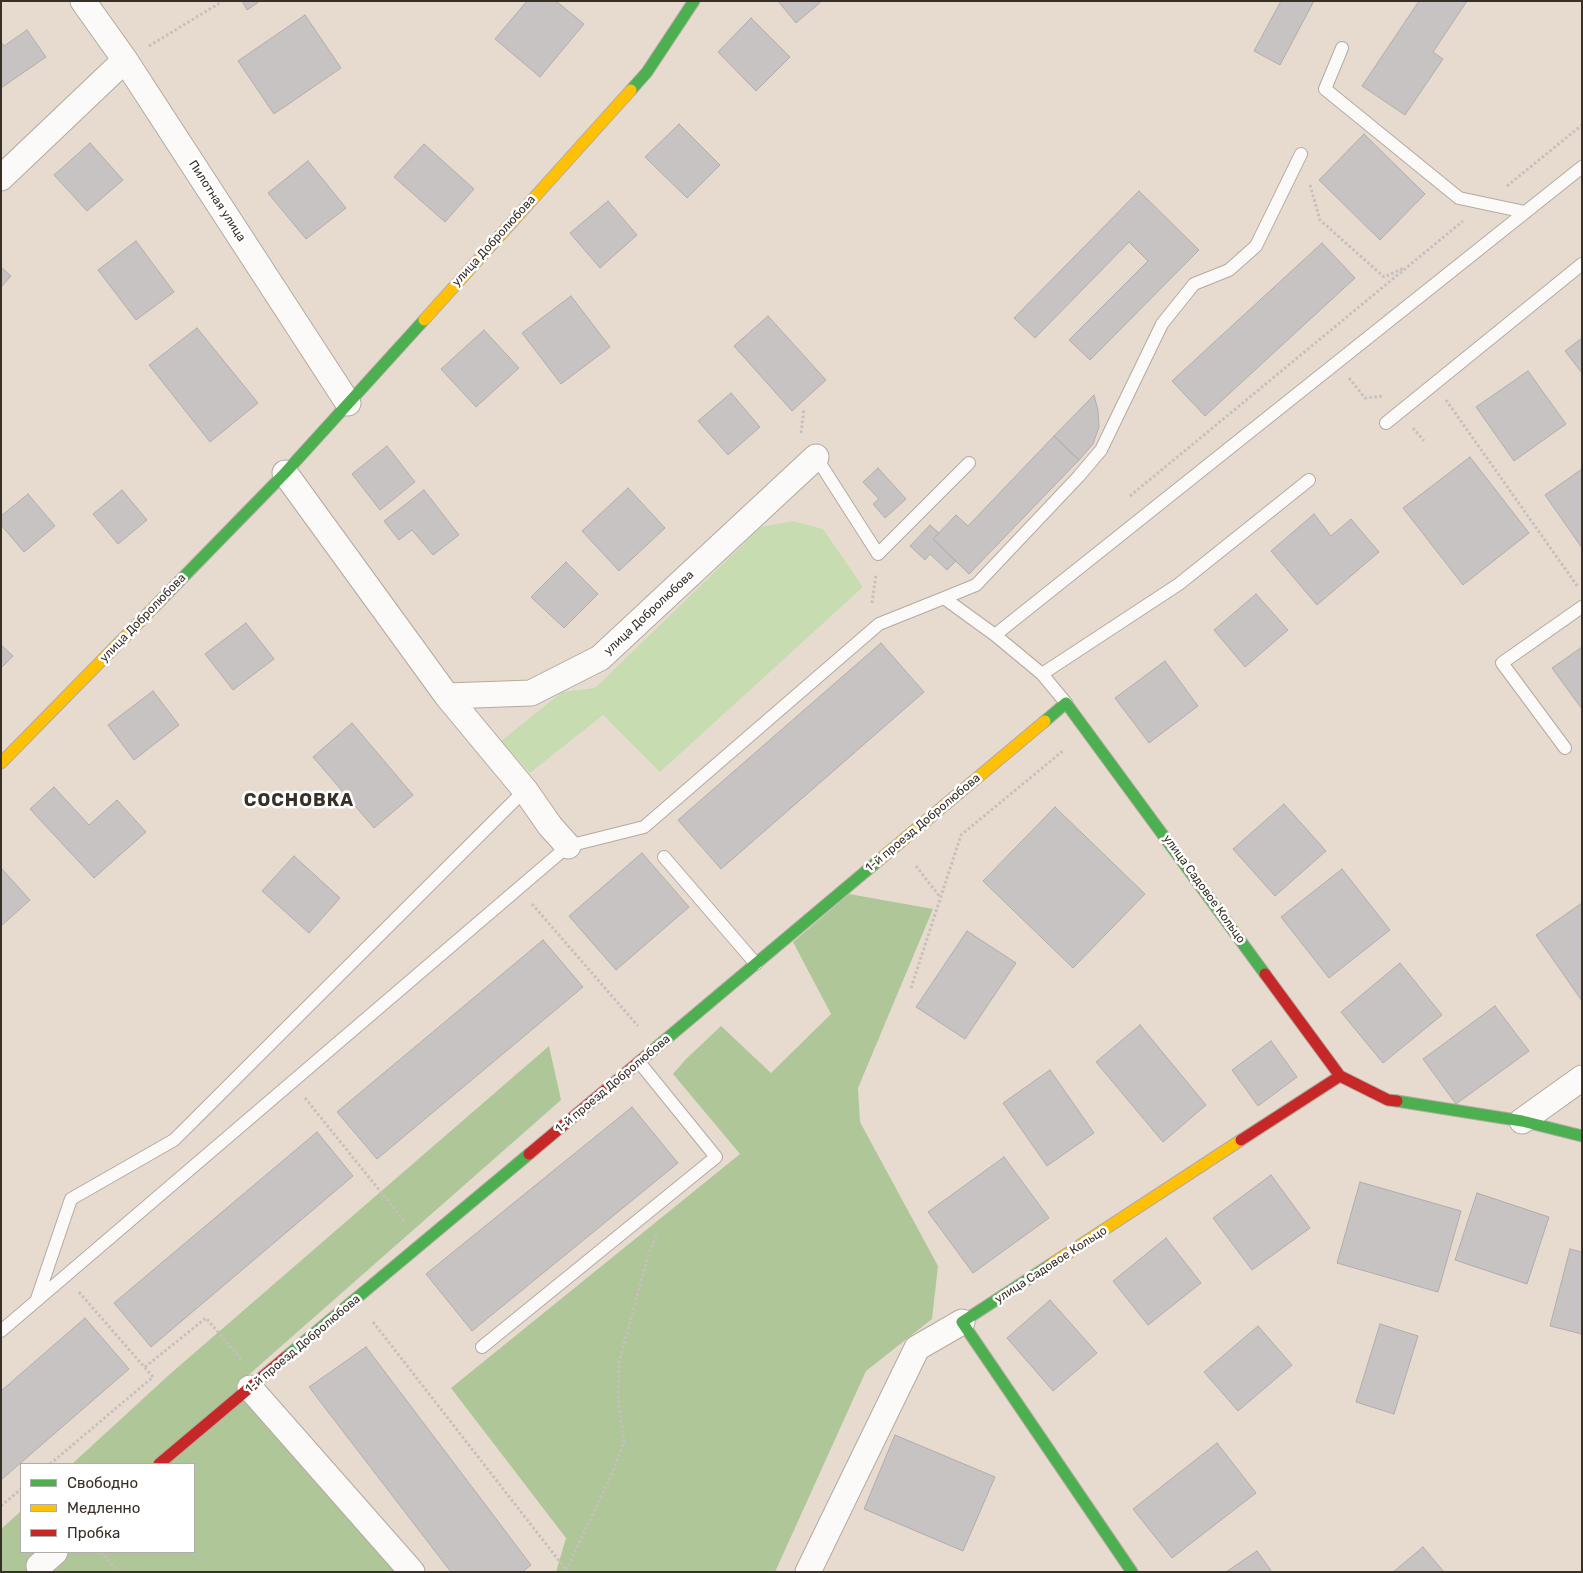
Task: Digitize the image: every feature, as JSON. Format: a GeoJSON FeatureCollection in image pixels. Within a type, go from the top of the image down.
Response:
{"type":"FeatureCollection","features":[{"type":"Feature","properties":{"kind":"street","name":"Пилотная улица"},"geometry":{"type":"LineString","coordinates":[[83,1],[125,60],[348,403]]}},
{"type":"Feature","properties":{"kind":"street","name":"улица Добролюбова"},"geometry":{"type":"LineString","coordinates":[[1,763],[285,473],[647,72],[694,1]]}},
{"type":"Feature","properties":{"kind":"street"},"geometry":{"type":"LineString","coordinates":[[1,178],[125,60]]}},
{"type":"Feature","properties":{"kind":"street","name":"улица Добролюбова"},"geometry":{"type":"LineString","coordinates":[[447,696],[531,693],[600,658],[816,457]]}},
{"type":"Feature","properties":{"kind":"street"},"geometry":{"type":"LineString","coordinates":[[285,473],[447,696],[525,790],[550,826],[568,846]]}},
{"type":"Feature","properties":{"kind":"street","name":"улица Садовое Кольцо"},"geometry":{"type":"LineString","coordinates":[[1066,703],[1340,1076],[1388,1100],[1522,1121],[1582,1136]]}},
{"type":"Feature","properties":{"kind":"street","name":"1-й проезд Добролюбова"},"geometry":{"type":"LineString","coordinates":[[160,1463],[1066,703]]}},
{"type":"Feature","properties":{"kind":"street","name":"улица Садовое Кольцо"},"geometry":{"type":"LineString","coordinates":[[808,1572],[917,1348],[962,1322],[1340,1076]]}},
{"type":"Feature","properties":{"kind":"street"},"geometry":{"type":"LineString","coordinates":[[1522,1121],[1582,1078]]}},
{"type":"Feature","properties":{"kind":"street"},"geometry":{"type":"LineString","coordinates":[[962,1322],[1132,1572]]}},
{"type":"Feature","properties":{"kind":"street"},"geometry":{"type":"LineString","coordinates":[[255,1384],[412,1572]]}},
{"type":"Feature","properties":{"kind":"lane"},"geometry":{"type":"LineString","coordinates":[[1342,48],[1326,89],[1459,198],[1525,212]]}},
{"type":"Feature","properties":{"kind":"lane"},"geometry":{"type":"LineString","coordinates":[[1,1331],[568,846],[644,827],[879,624],[976,585],[1101,450],[1162,324],[1194,284],[1229,270],[1256,246],[1301,154]]}},
{"type":"Feature","properties":{"kind":"lane"},"geometry":{"type":"LineString","coordinates":[[995,635],[1582,167]]}},
{"type":"Feature","properties":{"kind":"lane"},"geometry":{"type":"LineString","coordinates":[[1386,423],[1582,264]]}},
{"type":"Feature","properties":{"kind":"lane"},"geometry":{"type":"LineString","coordinates":[[816,457],[878,554],[969,463]]}},
{"type":"Feature","properties":{"kind":"lane"},"geometry":{"type":"LineString","coordinates":[[1042,674],[1179,584],[1309,480]]}},
{"type":"Feature","properties":{"kind":"lane"},"geometry":{"type":"LineString","coordinates":[[944,598],[995,635],[1042,674],[1066,703]]}},
{"type":"Feature","properties":{"kind":"lane"},"geometry":{"type":"LineString","coordinates":[[1565,748],[1502,664],[1582,607]]}},
{"type":"Feature","properties":{"kind":"lane"},"geometry":{"type":"LineString","coordinates":[[36,1301],[71,1199],[174,1140],[525,790]]}},
{"type":"Feature","properties":{"kind":"lane"},"geometry":{"type":"LineString","coordinates":[[664,857],[756,964]]}},
{"type":"Feature","properties":{"kind":"lane"},"geometry":{"type":"LineString","coordinates":[[482,1348],[716,1157],[639,1062]]}},
{"type":"Feature","properties":{"kind":"path"},"geometry":{"type":"LineString","coordinates":[[125,60],[223,1]]}},
{"type":"Feature","properties":{"kind":"path"},"geometry":{"type":"LineString","coordinates":[[1127,499],[1409,265],[1582,125]]}},
{"type":"Feature","properties":{"kind":"path"},"geometry":{"type":"LineString","coordinates":[[1301,154],[1320,220],[1384,277],[1409,265]]}},
{"type":"Feature","properties":{"kind":"path"},"geometry":{"type":"LineString","coordinates":[[1354,384],[1365,398]]}},
{"type":"Feature","properties":{"kind":"path"},"geometry":{"type":"LineString","coordinates":[[1434,384],[1582,592]]}},
{"type":"Feature","properties":{"kind":"path"},"geometry":{"type":"LineString","coordinates":[[878,554],[871,610],[879,624]]}},
{"type":"Feature","properties":{"kind":"path"},"geometry":{"type":"LineString","coordinates":[[910,988],[961,835],[1088,731]]}},
{"type":"Feature","properties":{"kind":"path"},"geometry":{"type":"LineString","coordinates":[[899,844],[940,897]]}},
{"type":"Feature","properties":{"kind":"path"},"geometry":{"type":"LineString","coordinates":[[518,888],[656,1047]]}},
{"type":"Feature","properties":{"kind":"path"},"geometry":{"type":"LineString","coordinates":[[319,1115],[422,1244]]}},
{"type":"Feature","properties":{"kind":"path"},"geometry":{"type":"LineString","coordinates":[[356,1300],[566,1571],[612,1474],[624,1442],[618,1399],[619,1362],[648,1256],[672,1193]]}},
{"type":"Feature","properties":{"kind":"path"},"geometry":{"type":"LineString","coordinates":[[51,1463],[153,1377],[65,1276]]}},
{"type":"Feature","properties":{"kind":"path"},"geometry":{"type":"LineString","coordinates":[[145,1368],[206,1318],[255,1384]]}},
{"type":"Feature","properties":{"kind":"path"},"geometry":{"type":"LineString","coordinates":[[1,1506],[20,1490]]}},
{"type":"Feature","properties":{"kind":"path"},"geometry":{"type":"LineString","coordinates":[[102,1553],[118,1572]]}},
{"type":"Feature","properties":{"kind":"green space"},"geometry":{"type":"Polygon","coordinates":[[[793,521],[823,529],[863,587],[660,772],[603,715],[530,773],[501,741],[562,692],[595,688],[761,527],[793,521]]]}},
{"type":"Feature","properties":{"kind":"green space"},"geometry":{"type":"Polygon","coordinates":[[[849,894],[933,909],[858,1088],[860,1122],[938,1266],[932,1319],[866,1371],[775,1572],[556,1572],[566,1538],[451,1388],[740,1154],[673,1074],[721,1026],[771,1073],[831,1014],[793,942],[849,894]]]}},
{"type":"Feature","properties":{"kind":"green space"},"geometry":{"type":"Polygon","coordinates":[[[549,1046],[561,1100],[236,1386],[396,1572],[1,1572],[1,1529],[20,1512],[20,1553],[195,1553],[195,1463],[73,1463],[170,1374],[549,1046]]]}},
{"type":"Feature","properties":{"kind":"building"},"geometry":{"type":"Polygon","coordinates":[[[242,1],[260,1],[247,10],[242,1]]]}},
{"type":"Feature","properties":{"kind":"building"},"geometry":{"type":"Polygon","coordinates":[[[527,1],[556,1],[584,24],[540,77],[495,39],[527,1]]]}},
{"type":"Feature","properties":{"kind":"building"},"geometry":{"type":"Polygon","coordinates":[[[778,1],[822,1],[796,23],[778,1]]]}},
{"type":"Feature","properties":{"kind":"building"},"geometry":{"type":"Polygon","coordinates":[[[1281,1],[1314,1],[1280,65],[1254,51],[1281,1]]]}},
{"type":"Feature","properties":{"kind":"building"},"geometry":{"type":"Polygon","coordinates":[[[1419,1],[1467,1],[1433,52],[1443,59],[1405,115],[1362,86],[1419,1]]]}},
{"type":"Feature","properties":{"kind":"building"},"geometry":{"type":"Polygon","coordinates":[[[305,15],[341,68],[274,114],[238,61],[305,15]]]}},
{"type":"Feature","properties":{"kind":"building"},"geometry":{"type":"Polygon","coordinates":[[[751,18],[790,57],[756,91],[718,52],[751,18]]]}},
{"type":"Feature","properties":{"kind":"building"},"geometry":{"type":"Polygon","coordinates":[[[27,30],[46,57],[1,88],[1,42],[4,46],[27,30]]]}},
{"type":"Feature","properties":{"kind":"building"},"geometry":{"type":"Polygon","coordinates":[[[679,124],[720,165],[687,198],[645,157],[679,124]]]}},
{"type":"Feature","properties":{"kind":"building"},"geometry":{"type":"Polygon","coordinates":[[[1364,134],[1425,194],[1380,240],[1319,180],[1364,134]]]}},
{"type":"Feature","properties":{"kind":"building"},"geometry":{"type":"Polygon","coordinates":[[[90,143],[123,180],[87,211],[54,175],[90,143]]]}},
{"type":"Feature","properties":{"kind":"building"},"geometry":{"type":"Polygon","coordinates":[[[424,144],[474,189],[445,222],[394,177],[424,144]]]}},
{"type":"Feature","properties":{"kind":"building"},"geometry":{"type":"Polygon","coordinates":[[[308,161],[346,208],[306,239],[268,193],[308,161]]]}},
{"type":"Feature","properties":{"kind":"building"},"geometry":{"type":"Polygon","coordinates":[[[1139,191],[1199,250],[1090,360],[1069,340],[1148,261],[1129,242],[1035,338],[1014,318],[1139,191]]]}},
{"type":"Feature","properties":{"kind":"building"},"geometry":{"type":"Polygon","coordinates":[[[608,201],[637,235],[600,268],[570,233],[608,201]]]}},
{"type":"Feature","properties":{"kind":"building"},"geometry":{"type":"Polygon","coordinates":[[[136,241],[174,292],[136,320],[98,270],[136,241]]]}},
{"type":"Feature","properties":{"kind":"building"},"geometry":{"type":"Polygon","coordinates":[[[1322,243],[1355,278],[1205,416],[1172,381],[1322,243]]]}},
{"type":"Feature","properties":{"kind":"building"},"geometry":{"type":"Polygon","coordinates":[[[1,267],[11,276],[1,287],[1,267]]]}},
{"type":"Feature","properties":{"kind":"building"},"geometry":{"type":"Polygon","coordinates":[[[571,296],[610,347],[561,384],[522,333],[571,296]]]}},
{"type":"Feature","properties":{"kind":"building"},"geometry":{"type":"Polygon","coordinates":[[[768,316],[826,380],[792,411],[734,346],[768,316]]]}},
{"type":"Feature","properties":{"kind":"building"},"geometry":{"type":"Polygon","coordinates":[[[197,328],[258,403],[210,442],[149,365],[197,328]]]}},
{"type":"Feature","properties":{"kind":"building"},"geometry":{"type":"Polygon","coordinates":[[[484,330],[519,368],[476,407],[441,369],[484,330]]]}},
{"type":"Feature","properties":{"kind":"building"},"geometry":{"type":"Polygon","coordinates":[[[1582,338],[1582,373],[1565,351],[1582,338]]]}},
{"type":"Feature","properties":{"kind":"building"},"geometry":{"type":"Polygon","coordinates":[[[1528,371],[1566,424],[1514,461],[1476,407],[1528,371]]]}},
{"type":"Feature","properties":{"kind":"building"},"geometry":{"type":"Polygon","coordinates":[[[731,393],[760,427],[728,455],[698,421],[731,393]]]}},
{"type":"Feature","properties":{"kind":"building"},"geometry":{"type":"Polygon","coordinates":[[[1094,395],[1098,410],[1099,427],[1093,444],[1079,460],[1054,436],[1094,395]]]}},
{"type":"Feature","properties":{"kind":"building"},"geometry":{"type":"Polygon","coordinates":[[[1054,436],[1079,460],[969,574],[933,539],[956,515],[968,526],[1054,436]]]}},
{"type":"Feature","properties":{"kind":"building"},"geometry":{"type":"Polygon","coordinates":[[[387,446],[415,482],[380,510],[352,474],[387,446]]]}},
{"type":"Feature","properties":{"kind":"building"},"geometry":{"type":"Polygon","coordinates":[[[1470,457],[1529,533],[1463,585],[1403,508],[1470,457]]]}},
{"type":"Feature","properties":{"kind":"building"},"geometry":{"type":"Polygon","coordinates":[[[878,468],[906,499],[885,518],[873,504],[879,499],[863,482],[878,468]]]}},
{"type":"Feature","properties":{"kind":"building"},"geometry":{"type":"Polygon","coordinates":[[[1582,469],[1582,548],[1545,495],[1582,469]]]}},
{"type":"Feature","properties":{"kind":"building"},"geometry":{"type":"Polygon","coordinates":[[[628,488],[665,528],[619,571],[582,531],[628,488]]]}},
{"type":"Feature","properties":{"kind":"building"},"geometry":{"type":"Polygon","coordinates":[[[122,490],[147,520],[118,544],[93,514],[122,490]]]}},
{"type":"Feature","properties":{"kind":"building"},"geometry":{"type":"Polygon","coordinates":[[[424,490],[459,535],[433,555],[412,530],[399,540],[384,521],[424,490]]]}},
{"type":"Feature","properties":{"kind":"building"},"geometry":{"type":"Polygon","coordinates":[[[28,494],[55,526],[24,552],[1,525],[1,516],[28,494]]]}},
{"type":"Feature","properties":{"kind":"building"},"geometry":{"type":"Polygon","coordinates":[[[1314,514],[1331,536],[1351,519],[1379,552],[1317,605],[1271,551],[1314,514]]]}},
{"type":"Feature","properties":{"kind":"building"},"geometry":{"type":"Polygon","coordinates":[[[930,525],[939,533],[933,539],[956,561],[947,570],[930,554],[925,560],[910,546],[930,525]]]}},
{"type":"Feature","properties":{"kind":"building"},"geometry":{"type":"Polygon","coordinates":[[[566,562],[598,594],[564,628],[531,597],[566,562]]]}},
{"type":"Feature","properties":{"kind":"building"},"geometry":{"type":"Polygon","coordinates":[[[1256,594],[1288,630],[1245,667],[1214,630],[1256,594]]]}},
{"type":"Feature","properties":{"kind":"building"},"geometry":{"type":"Polygon","coordinates":[[[246,623],[274,659],[233,690],[205,654],[246,623]]]}},
{"type":"Feature","properties":{"kind":"building"},"geometry":{"type":"Polygon","coordinates":[[[881,643],[924,692],[721,869],[678,820],[881,643]]]}},
{"type":"Feature","properties":{"kind":"building"},"geometry":{"type":"Polygon","coordinates":[[[1,645],[13,656],[1,668],[1,645]]]}},
{"type":"Feature","properties":{"kind":"building"},"geometry":{"type":"Polygon","coordinates":[[[1582,647],[1582,709],[1552,668],[1582,647]]]}},
{"type":"Feature","properties":{"kind":"building"},"geometry":{"type":"Polygon","coordinates":[[[1165,661],[1198,706],[1149,743],[1115,698],[1165,661]]]}},
{"type":"Feature","properties":{"kind":"building"},"geometry":{"type":"Polygon","coordinates":[[[153,691],[179,725],[134,760],[108,725],[153,691]]]}},
{"type":"Feature","properties":{"kind":"building"},"geometry":{"type":"Polygon","coordinates":[[[352,723],[413,795],[374,828],[313,757],[352,723]]]}},
{"type":"Feature","properties":{"kind":"building"},"geometry":{"type":"Polygon","coordinates":[[[54,787],[89,825],[117,800],[146,832],[94,878],[30,809],[54,787]]]}},
{"type":"Feature","properties":{"kind":"building"},"geometry":{"type":"Polygon","coordinates":[[[1284,804],[1326,851],[1275,896],[1233,849],[1284,804]]]}},
{"type":"Feature","properties":{"kind":"building"},"geometry":{"type":"Polygon","coordinates":[[[1055,807],[1145,894],[1073,968],[983,881],[1055,807]]]}},
{"type":"Feature","properties":{"kind":"building"},"geometry":{"type":"Polygon","coordinates":[[[642,853],[689,907],[616,970],[569,916],[642,853]]]}},
{"type":"Feature","properties":{"kind":"building"},"geometry":{"type":"Polygon","coordinates":[[[294,856],[340,898],[309,933],[262,891],[294,856]]]}},
{"type":"Feature","properties":{"kind":"building"},"geometry":{"type":"Polygon","coordinates":[[[1,868],[30,900],[1,926],[1,868]]]}},
{"type":"Feature","properties":{"kind":"building"},"geometry":{"type":"Polygon","coordinates":[[[1342,869],[1390,930],[1329,978],[1281,917],[1342,869]]]}},
{"type":"Feature","properties":{"kind":"building"},"geometry":{"type":"Polygon","coordinates":[[[1582,903],[1582,1001],[1536,935],[1582,903]]]}},
{"type":"Feature","properties":{"kind":"building"},"geometry":{"type":"Polygon","coordinates":[[[967,931],[1016,963],[965,1039],[916,1007],[967,931]]]}},
{"type":"Feature","properties":{"kind":"building"},"geometry":{"type":"Polygon","coordinates":[[[543,940],[583,987],[377,1159],[337,1112],[543,940]]]}},
{"type":"Feature","properties":{"kind":"building"},"geometry":{"type":"Polygon","coordinates":[[[1400,963],[1442,1015],[1383,1063],[1341,1012],[1400,963]]]}},
{"type":"Feature","properties":{"kind":"building"},"geometry":{"type":"Polygon","coordinates":[[[1495,1006],[1529,1051],[1456,1104],[1423,1059],[1495,1006]]]}},
{"type":"Feature","properties":{"kind":"building"},"geometry":{"type":"Polygon","coordinates":[[[1140,1025],[1206,1105],[1163,1142],[1096,1062],[1140,1025]]]}},
{"type":"Feature","properties":{"kind":"building"},"geometry":{"type":"Polygon","coordinates":[[[1271,1041],[1297,1077],[1258,1106],[1232,1070],[1271,1041]]]}},
{"type":"Feature","properties":{"kind":"building"},"geometry":{"type":"Polygon","coordinates":[[[1050,1070],[1094,1133],[1047,1166],[1003,1103],[1050,1070]]]}},
{"type":"Feature","properties":{"kind":"building"},"geometry":{"type":"Polygon","coordinates":[[[632,1107],[678,1163],[472,1331],[426,1274],[632,1107]]]}},
{"type":"Feature","properties":{"kind":"building"},"geometry":{"type":"Polygon","coordinates":[[[317,1132],[353,1176],[151,1347],[114,1303],[317,1132]]]}},
{"type":"Feature","properties":{"kind":"building"},"geometry":{"type":"Polygon","coordinates":[[[1004,1157],[1049,1218],[973,1273],[928,1212],[1004,1157]]]}},
{"type":"Feature","properties":{"kind":"building"},"geometry":{"type":"Polygon","coordinates":[[[1271,1175],[1310,1228],[1252,1270],[1213,1218],[1271,1175]]]}},
{"type":"Feature","properties":{"kind":"building"},"geometry":{"type":"Polygon","coordinates":[[[1360,1182],[1461,1211],[1438,1292],[1337,1263],[1360,1182]]]}},
{"type":"Feature","properties":{"kind":"building"},"geometry":{"type":"Polygon","coordinates":[[[1477,1193],[1549,1217],[1527,1284],[1455,1260],[1477,1193]]]}},
{"type":"Feature","properties":{"kind":"building"},"geometry":{"type":"Polygon","coordinates":[[[1166,1238],[1201,1283],[1148,1325],[1113,1281],[1166,1238]]]}},
{"type":"Feature","properties":{"kind":"building"},"geometry":{"type":"Polygon","coordinates":[[[1570,1249],[1582,1252],[1582,1334],[1550,1326],[1570,1249]]]}},
{"type":"Feature","properties":{"kind":"building"},"geometry":{"type":"Polygon","coordinates":[[[1050,1300],[1097,1353],[1053,1391],[1007,1338],[1050,1300]]]}},
{"type":"Feature","properties":{"kind":"building"},"geometry":{"type":"Polygon","coordinates":[[[85,1318],[129,1369],[1,1480],[1,1391],[85,1318]]]}},
{"type":"Feature","properties":{"kind":"building"},"geometry":{"type":"Polygon","coordinates":[[[1380,1324],[1418,1336],[1394,1414],[1356,1402],[1380,1324]]]}},
{"type":"Feature","properties":{"kind":"building"},"geometry":{"type":"Polygon","coordinates":[[[1258,1326],[1292,1365],[1238,1411],[1204,1372],[1258,1326]]]}},
{"type":"Feature","properties":{"kind":"building"},"geometry":{"type":"Polygon","coordinates":[[[366,1347],[531,1565],[522,1572],[451,1572],[309,1387],[366,1347]]]}},
{"type":"Feature","properties":{"kind":"building"},"geometry":{"type":"Polygon","coordinates":[[[895,1435],[995,1477],[963,1551],[864,1509],[895,1435]]]}},
{"type":"Feature","properties":{"kind":"building"},"geometry":{"type":"Polygon","coordinates":[[[1217,1443],[1256,1493],[1172,1558],[1133,1509],[1217,1443]]]}},
{"type":"Feature","properties":{"kind":"building"},"geometry":{"type":"Polygon","coordinates":[[[1423,1547],[1444,1572],[1393,1572],[1423,1547]]]}},
{"type":"Feature","properties":{"kind":"building"},"geometry":{"type":"Polygon","coordinates":[[[1257,1551],[1272,1572],[1226,1572],[1257,1551]]]}},
{"type":"Feature","properties":{"kind":"traffic: fast"},"geometry":{"type":"LineString","coordinates":[[631,90],[647,72],[694,1]]}},
{"type":"Feature","properties":{"kind":"traffic: fast"},"geometry":{"type":"LineString","coordinates":[[160,601],[285,473],[424,320]]}},
{"type":"Feature","properties":{"kind":"traffic: fast"},"geometry":{"type":"LineString","coordinates":[[1045,721],[1066,703],[1265,974]]}},
{"type":"Feature","properties":{"kind":"traffic: fast"},"geometry":{"type":"LineString","coordinates":[[646,1056],[878,861]]}},
{"type":"Feature","properties":{"kind":"traffic: fast"},"geometry":{"type":"LineString","coordinates":[[1397,1101],[1522,1121],[1582,1136]]}},
{"type":"Feature","properties":{"kind":"traffic: fast"},"geometry":{"type":"LineString","coordinates":[[286,1357],[529,1154]]}},
{"type":"Feature","properties":{"kind":"traffic: fast"},"geometry":{"type":"LineString","coordinates":[[1053,1263],[962,1322],[1132,1572]]}},
{"type":"Feature","properties":{"kind":"traffic: slow"},"geometry":{"type":"LineString","coordinates":[[424,320],[631,90]]}},
{"type":"Feature","properties":{"kind":"traffic: slow"},"geometry":{"type":"LineString","coordinates":[[1,763],[160,601]]}},
{"type":"Feature","properties":{"kind":"traffic: slow"},"geometry":{"type":"LineString","coordinates":[[878,861],[1045,721]]}},
{"type":"Feature","properties":{"kind":"traffic: slow"},"geometry":{"type":"LineString","coordinates":[[1053,1263],[1241,1140]]}},
{"type":"Feature","properties":{"kind":"traffic: jam"},"geometry":{"type":"LineString","coordinates":[[1265,974],[1340,1076],[1388,1100],[1397,1101]]}},
{"type":"Feature","properties":{"kind":"traffic: jam"},"geometry":{"type":"LineString","coordinates":[[529,1154],[646,1056]]}},
{"type":"Feature","properties":{"kind":"traffic: jam"},"geometry":{"type":"LineString","coordinates":[[1241,1140],[1340,1076]]}},
{"type":"Feature","properties":{"kind":"traffic: jam"},"geometry":{"type":"LineString","coordinates":[[160,1463],[286,1357]]}},
{"type":"Feature","properties":{"kind":"district","name":"СОСНОВКА"},"geometry":{"type":"Point","coordinates":[299,801]}}]}
